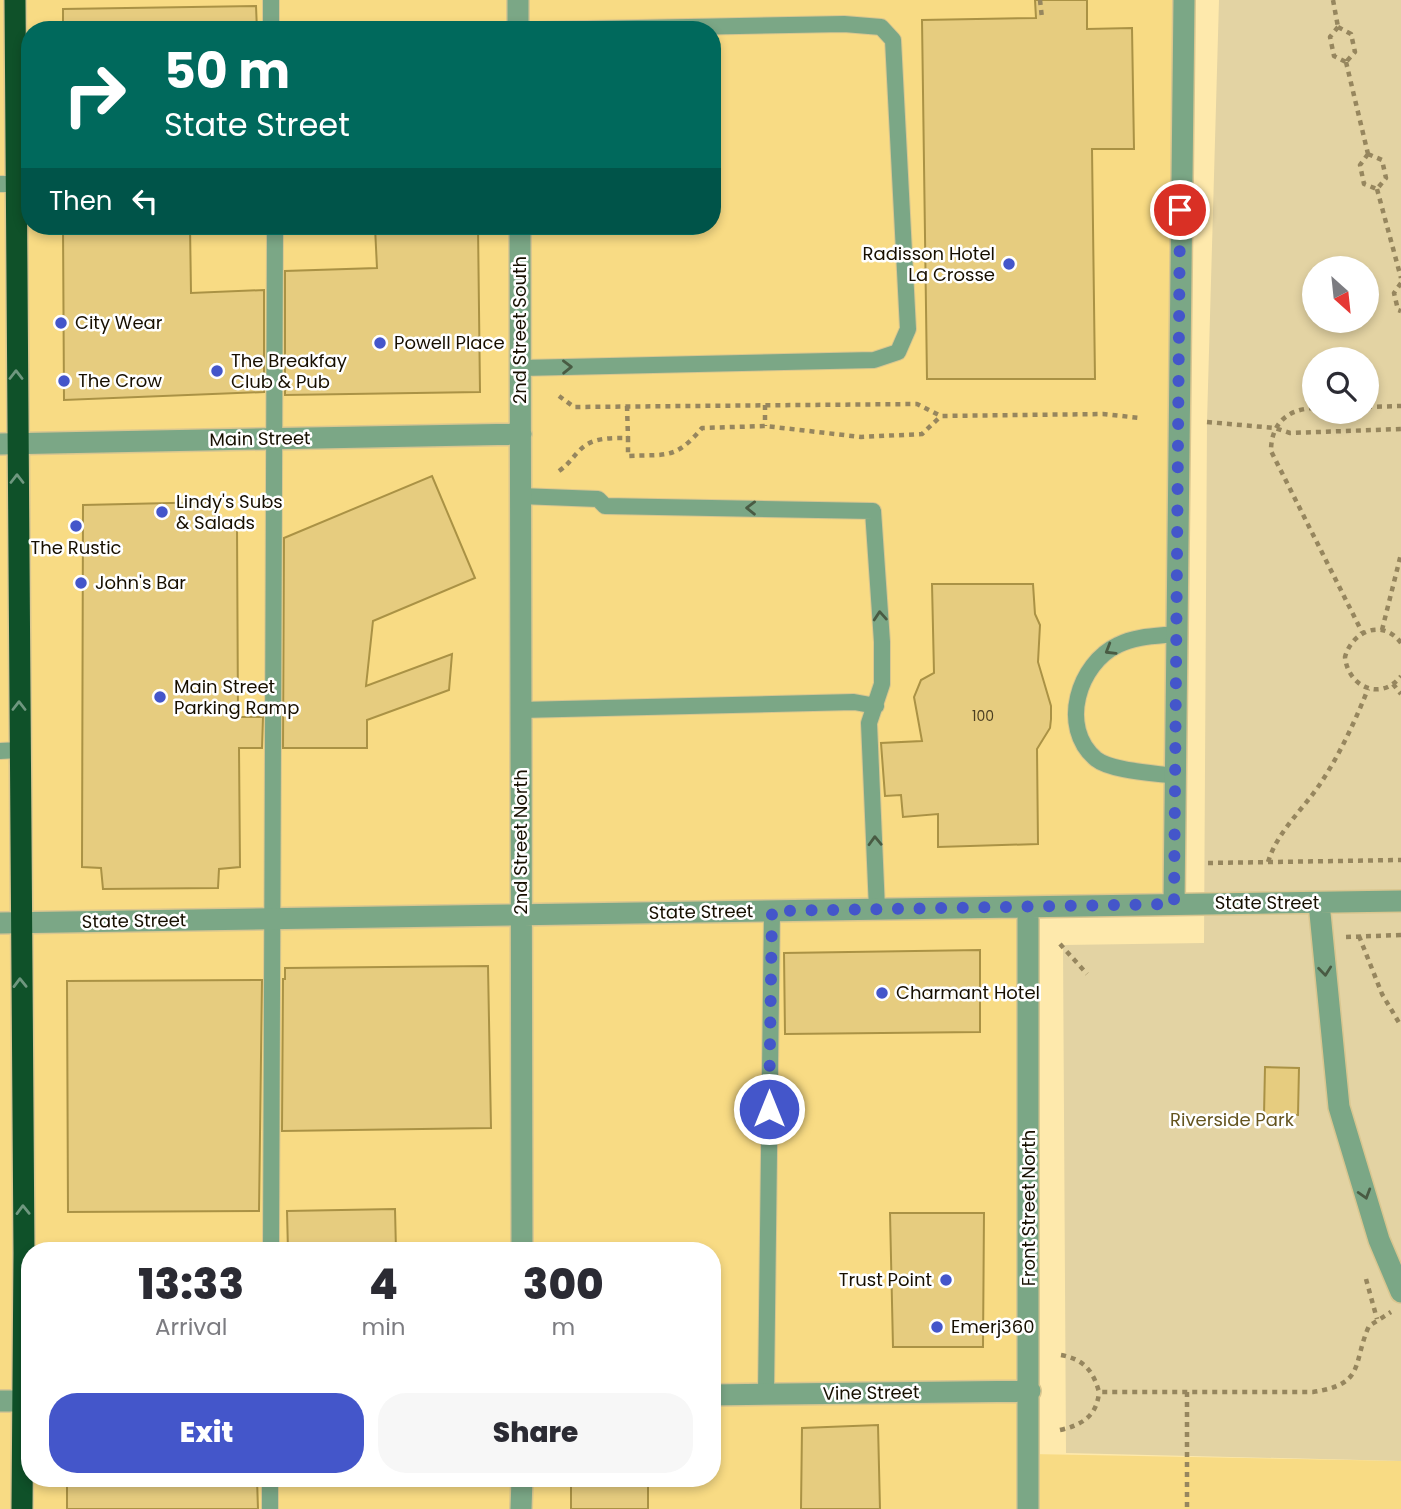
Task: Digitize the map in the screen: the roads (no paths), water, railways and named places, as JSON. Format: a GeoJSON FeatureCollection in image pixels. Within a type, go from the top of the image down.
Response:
{"type":"FeatureCollection","features":[{"type":"Feature","properties":{"kind":"highway"},"geometry":{"type":"LineString","coordinates":[[15,0],[8,184],[10,923],[24,1242]]}},
{"type":"Feature","properties":{"kind":"highway"},"geometry":{"type":"LineString","coordinates":[[22,1509],[23,1487]]}},
{"type":"Feature","properties":{"kind":"street"},"geometry":{"type":"LineString","coordinates":[[518,0],[518,21]]}},
{"type":"Feature","properties":{"kind":"street"},"geometry":{"type":"LineString","coordinates":[[1174,904],[1184,0]]}},
{"type":"Feature","properties":{"kind":"street","name":"2nd Street South"},"geometry":{"type":"LineString","coordinates":[[520,235],[521,434]]}},
{"type":"Feature","properties":{"kind":"street","name":"Main Street"},"geometry":{"type":"LineString","coordinates":[[8,443],[521,434]]}},
{"type":"Feature","properties":{"kind":"street","name":"2nd Street North"},"geometry":{"type":"LineString","coordinates":[[521,434],[522,1242]]}},
{"type":"Feature","properties":{"kind":"street","name":"State Street"},"geometry":{"type":"LineString","coordinates":[[10,923],[1401,901]]}},
{"type":"Feature","properties":{"kind":"street"},"geometry":{"type":"LineString","coordinates":[[1319,903],[1339,1107],[1378,1240],[1401,1293]]}},
{"type":"Feature","properties":{"kind":"street","name":"Front Street North"},"geometry":{"type":"LineString","coordinates":[[1028,908],[1028,1509]]}},
{"type":"Feature","properties":{"kind":"street","name":"Vine Street"},"geometry":{"type":"LineString","coordinates":[[721,1395],[1030,1391]]}},
{"type":"Feature","properties":{"kind":"street"},"geometry":{"type":"LineString","coordinates":[[0,1401],[21,1401]]}},
{"type":"Feature","properties":{"kind":"street"},"geometry":{"type":"LineString","coordinates":[[521,1509],[522,1487]]}},
{"type":"Feature","properties":{"kind":"lane"},"geometry":{"type":"LineString","coordinates":[[271,0],[271,21]]}},
{"type":"Feature","properties":{"kind":"lane"},"geometry":{"type":"LineString","coordinates":[[521,368],[874,360],[898,352],[908,329],[893,40],[881,27],[858,25],[721,27]]}},
{"type":"Feature","properties":{"kind":"lane"},"geometry":{"type":"LineString","coordinates":[[271,1242],[275,235]]}},
{"type":"Feature","properties":{"kind":"lane"},"geometry":{"type":"LineString","coordinates":[[520,496],[598,499],[605,506],[873,510],[882,642],[882,684],[869,723],[877,909]]}},
{"type":"Feature","properties":{"kind":"lane"},"geometry":{"type":"LineString","coordinates":[[1175,776],[1110,765],[1096,759],[1082,740],[1076,718],[1077,696],[1085,674],[1099,657],[1128,640],[1176,634]]}},
{"type":"Feature","properties":{"kind":"lane"},"geometry":{"type":"LineString","coordinates":[[520,710],[854,702],[876,706]]}},
{"type":"Feature","properties":{"kind":"lane"},"geometry":{"type":"LineString","coordinates":[[766,1394],[772,911]]}},
{"type":"Feature","properties":{"kind":"lane"},"geometry":{"type":"LineString","coordinates":[[270,1487],[270,1509]]}},
{"type":"Feature","properties":{"kind":"place","name":"Radisson Hotel La Crosse"},"geometry":{"type":"Point","coordinates":[1009,264]}},
{"type":"Feature","properties":{"kind":"place","name":"City Wear"},"geometry":{"type":"Point","coordinates":[61,323]}},
{"type":"Feature","properties":{"kind":"place","name":"Powell Place"},"geometry":{"type":"Point","coordinates":[380,343]}},
{"type":"Feature","properties":{"kind":"place","name":"The Breakfay Club & Pub"},"geometry":{"type":"Point","coordinates":[217,371]}},
{"type":"Feature","properties":{"kind":"place","name":"The Crow"},"geometry":{"type":"Point","coordinates":[64,381]}},
{"type":"Feature","properties":{"kind":"place","name":"Lindy's Subs & Salads"},"geometry":{"type":"Point","coordinates":[162,512]}},
{"type":"Feature","properties":{"kind":"place","name":"The Rustic"},"geometry":{"type":"Point","coordinates":[76,526]}},
{"type":"Feature","properties":{"kind":"place","name":"John's Bar"},"geometry":{"type":"Point","coordinates":[81,583]}},
{"type":"Feature","properties":{"kind":"place","name":"Main Street Parking Ramp"},"geometry":{"type":"Point","coordinates":[160,697]}},
{"type":"Feature","properties":{"kind":"place","name":"Charmant Hotel"},"geometry":{"type":"Point","coordinates":[882,993]}},
{"type":"Feature","properties":{"kind":"place","name":"Trust Point"},"geometry":{"type":"Point","coordinates":[946,1280]}},
{"type":"Feature","properties":{"kind":"place","name":"Emerj360"},"geometry":{"type":"Point","coordinates":[937,1327]}},
{"type":"Feature","properties":{"kind":"park label","name":"Riverside Park"},"geometry":{"type":"Point","coordinates":[1232,1120]}}]}
